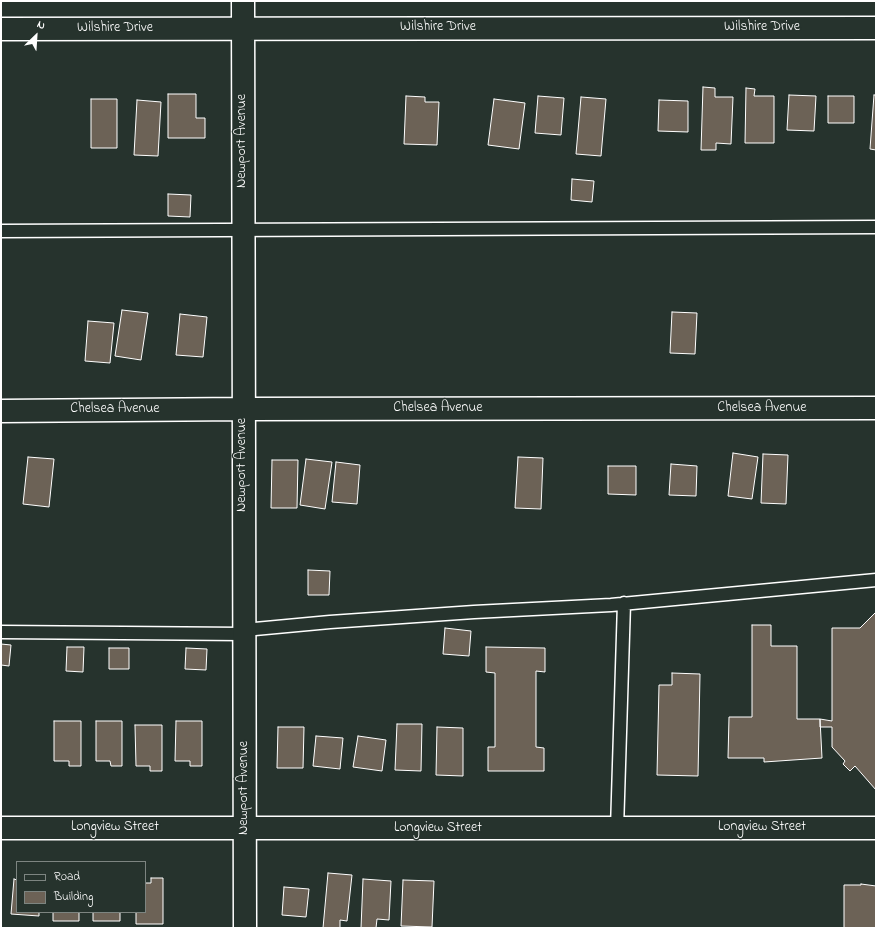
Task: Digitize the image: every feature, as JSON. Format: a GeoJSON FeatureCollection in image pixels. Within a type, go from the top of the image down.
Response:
{"type":"FeatureCollection","features":[{"type":"Feature","properties":{"kind":"street","name":"Newport Avenue"},"geometry":{"type":"LineString","coordinates":[[243,1],[245,928]]}},
{"type":"Feature","properties":{"kind":"street","name":"Wilshire Drive"},"geometry":{"type":"LineString","coordinates":[[1,29],[876,28]]}},
{"type":"Feature","properties":{"kind":"street","name":"Chelsea Avenue"},"geometry":{"type":"LineString","coordinates":[[1,411],[876,408]]}},
{"type":"Feature","properties":{"kind":"street","name":"Longview Street"},"geometry":{"type":"LineString","coordinates":[[1,828],[876,828]]}},
{"type":"Feature","properties":{"kind":"lane"},"geometry":{"type":"LineString","coordinates":[[1,231],[876,227]]}},
{"type":"Feature","properties":{"kind":"lane"},"geometry":{"type":"LineString","coordinates":[[1,632],[244,632],[330,622],[624,603],[876,580]]}},
{"type":"Feature","properties":{"kind":"lane"},"geometry":{"type":"LineString","coordinates":[[617,829],[624,603]]}},
{"type":"Feature","properties":{"kind":"building"},"geometry":{"type":"Polygon","coordinates":[[[703,87],[715,88],[715,97],[733,97],[731,144],[716,143],[716,150],[701,150],[703,87]]]}},
{"type":"Feature","properties":{"kind":"building"},"geometry":{"type":"Polygon","coordinates":[[[746,88],[755,89],[754,96],[774,96],[774,143],[745,143],[746,88]]]}},
{"type":"Feature","properties":{"kind":"building"},"geometry":{"type":"Polygon","coordinates":[[[168,94],[196,94],[196,118],[205,118],[205,138],[168,138],[168,94]]]}},
{"type":"Feature","properties":{"kind":"building"},"geometry":{"type":"Polygon","coordinates":[[[789,95],[816,96],[814,131],[787,130],[789,95]]]}},
{"type":"Feature","properties":{"kind":"building"},"geometry":{"type":"Polygon","coordinates":[[[874,95],[876,95],[876,150],[870,149],[874,95]]]}},
{"type":"Feature","properties":{"kind":"building"},"geometry":{"type":"Polygon","coordinates":[[[406,96],[425,97],[425,102],[439,102],[437,145],[404,144],[406,96]]]}},
{"type":"Feature","properties":{"kind":"building"},"geometry":{"type":"Polygon","coordinates":[[[538,96],[564,98],[561,135],[535,133],[538,96]]]}},
{"type":"Feature","properties":{"kind":"building"},"geometry":{"type":"Polygon","coordinates":[[[828,96],[854,96],[854,123],[828,123],[828,96]]]}},
{"type":"Feature","properties":{"kind":"building"},"geometry":{"type":"Polygon","coordinates":[[[581,97],[606,99],[601,156],[576,154],[581,97]]]}},
{"type":"Feature","properties":{"kind":"building"},"geometry":{"type":"Polygon","coordinates":[[[91,99],[117,99],[117,148],[91,148],[91,99]]]}},
{"type":"Feature","properties":{"kind":"building"},"geometry":{"type":"Polygon","coordinates":[[[494,99],[525,103],[519,149],[488,145],[494,99]]]}},
{"type":"Feature","properties":{"kind":"building"},"geometry":{"type":"Polygon","coordinates":[[[137,100],[161,102],[158,156],[134,155],[137,100]]]}},
{"type":"Feature","properties":{"kind":"building"},"geometry":{"type":"Polygon","coordinates":[[[659,100],[688,101],[688,132],[658,131],[659,100]]]}},
{"type":"Feature","properties":{"kind":"building"},"geometry":{"type":"Polygon","coordinates":[[[572,179],[594,181],[592,202],[571,200],[572,179]]]}},
{"type":"Feature","properties":{"kind":"building"},"geometry":{"type":"Polygon","coordinates":[[[168,194],[191,195],[190,217],[168,216],[168,194]]]}},
{"type":"Feature","properties":{"kind":"building"},"geometry":{"type":"Polygon","coordinates":[[[122,310],[148,313],[141,360],[115,356],[122,310]]]}},
{"type":"Feature","properties":{"kind":"building"},"geometry":{"type":"Polygon","coordinates":[[[672,312],[697,313],[695,354],[670,353],[672,312]]]}},
{"type":"Feature","properties":{"kind":"building"},"geometry":{"type":"Polygon","coordinates":[[[180,314],[207,317],[203,357],[176,355],[180,314]]]}},
{"type":"Feature","properties":{"kind":"building"},"geometry":{"type":"Polygon","coordinates":[[[88,321],[114,323],[110,363],[85,361],[88,321]]]}},
{"type":"Feature","properties":{"kind":"building"},"geometry":{"type":"Polygon","coordinates":[[[733,453],[758,457],[752,499],[728,496],[733,453]]]}},
{"type":"Feature","properties":{"kind":"building"},"geometry":{"type":"Polygon","coordinates":[[[763,454],[788,455],[786,504],[761,503],[763,454]]]}},
{"type":"Feature","properties":{"kind":"building"},"geometry":{"type":"Polygon","coordinates":[[[28,457],[54,459],[49,507],[23,504],[28,457]]]}},
{"type":"Feature","properties":{"kind":"building"},"geometry":{"type":"Polygon","coordinates":[[[518,457],[543,458],[541,509],[515,508],[518,457]]]}},
{"type":"Feature","properties":{"kind":"building"},"geometry":{"type":"Polygon","coordinates":[[[306,459],[332,462],[325,509],[300,505],[306,459]]]}},
{"type":"Feature","properties":{"kind":"building"},"geometry":{"type":"Polygon","coordinates":[[[272,460],[298,460],[297,508],[271,508],[272,460]]]}},
{"type":"Feature","properties":{"kind":"building"},"geometry":{"type":"Polygon","coordinates":[[[336,462],[360,465],[357,504],[332,502],[336,462]]]}},
{"type":"Feature","properties":{"kind":"building"},"geometry":{"type":"Polygon","coordinates":[[[671,464],[697,466],[696,496],[669,495],[671,464]]]}},
{"type":"Feature","properties":{"kind":"building"},"geometry":{"type":"Polygon","coordinates":[[[608,466],[636,466],[636,495],[608,494],[608,466]]]}},
{"type":"Feature","properties":{"kind":"building"},"geometry":{"type":"Polygon","coordinates":[[[308,570],[330,571],[329,595],[308,595],[308,570]]]}},
{"type":"Feature","properties":{"kind":"building"},"geometry":{"type":"Polygon","coordinates":[[[876,612],[876,790],[855,766],[850,771],[843,764],[845,761],[832,747],[832,727],[820,727],[820,719],[832,721],[832,628],[860,628],[876,612]]]}},
{"type":"Feature","properties":{"kind":"building"},"geometry":{"type":"Polygon","coordinates":[[[752,625],[771,625],[771,646],[797,646],[797,719],[820,719],[822,758],[764,762],[764,758],[728,758],[729,717],[752,717],[752,625]]]}},
{"type":"Feature","properties":{"kind":"building"},"geometry":{"type":"Polygon","coordinates":[[[445,628],[471,631],[469,656],[443,654],[445,628]]]}},
{"type":"Feature","properties":{"kind":"building"},"geometry":{"type":"Polygon","coordinates":[[[1,644],[11,645],[9,666],[1,665],[1,644]]]}},
{"type":"Feature","properties":{"kind":"building"},"geometry":{"type":"Polygon","coordinates":[[[67,647],[84,647],[83,672],[66,671],[67,647]]]}},
{"type":"Feature","properties":{"kind":"building"},"geometry":{"type":"Polygon","coordinates":[[[486,647],[545,648],[545,672],[536,671],[536,747],[544,748],[544,771],[488,771],[488,747],[495,747],[495,673],[486,672],[486,647]]]}},
{"type":"Feature","properties":{"kind":"building"},"geometry":{"type":"Polygon","coordinates":[[[109,648],[129,648],[129,669],[109,669],[109,648]]]}},
{"type":"Feature","properties":{"kind":"building"},"geometry":{"type":"Polygon","coordinates":[[[186,648],[207,649],[206,670],[185,669],[186,648]]]}},
{"type":"Feature","properties":{"kind":"building"},"geometry":{"type":"Polygon","coordinates":[[[672,673],[700,674],[698,776],[657,775],[659,685],[672,685],[672,673]]]}},
{"type":"Feature","properties":{"kind":"building"},"geometry":{"type":"Polygon","coordinates":[[[54,721],[81,721],[81,766],[69,766],[69,761],[54,761],[54,721]]]}},
{"type":"Feature","properties":{"kind":"building"},"geometry":{"type":"Polygon","coordinates":[[[96,721],[122,721],[122,766],[111,766],[110,761],[96,761],[96,721]]]}},
{"type":"Feature","properties":{"kind":"building"},"geometry":{"type":"Polygon","coordinates":[[[176,721],[202,721],[202,766],[190,766],[190,761],[175,761],[176,721]]]}},
{"type":"Feature","properties":{"kind":"building"},"geometry":{"type":"Polygon","coordinates":[[[397,724],[422,724],[421,771],[395,770],[397,724]]]}},
{"type":"Feature","properties":{"kind":"building"},"geometry":{"type":"Polygon","coordinates":[[[135,725],[162,725],[162,771],[150,771],[150,766],[136,766],[135,725]]]}},
{"type":"Feature","properties":{"kind":"building"},"geometry":{"type":"Polygon","coordinates":[[[278,727],[304,727],[303,768],[277,768],[278,727]]]}},
{"type":"Feature","properties":{"kind":"building"},"geometry":{"type":"Polygon","coordinates":[[[437,727],[463,728],[463,776],[436,775],[437,727]]]}},
{"type":"Feature","properties":{"kind":"building"},"geometry":{"type":"Polygon","coordinates":[[[316,736],[343,738],[340,769],[313,766],[316,736]]]}},
{"type":"Feature","properties":{"kind":"building"},"geometry":{"type":"Polygon","coordinates":[[[358,736],[386,740],[382,771],[353,767],[358,736]]]}},
{"type":"Feature","properties":{"kind":"building"},"geometry":{"type":"Polygon","coordinates":[[[328,873],[352,875],[347,921],[340,920],[340,928],[323,928],[328,873]]]}},
{"type":"Feature","properties":{"kind":"building"},"geometry":{"type":"Polygon","coordinates":[[[151,878],[163,878],[163,924],[136,924],[136,913],[146,913],[146,883],[151,883],[151,878]]]}},
{"type":"Feature","properties":{"kind":"building"},"geometry":{"type":"Polygon","coordinates":[[[14,879],[16,880],[16,913],[39,913],[39,916],[11,914],[14,879]]]}},
{"type":"Feature","properties":{"kind":"building"},"geometry":{"type":"Polygon","coordinates":[[[363,879],[391,881],[389,920],[377,919],[376,928],[361,928],[363,879]]]}},
{"type":"Feature","properties":{"kind":"building"},"geometry":{"type":"Polygon","coordinates":[[[403,880],[434,881],[432,927],[401,926],[403,880]]]}},
{"type":"Feature","properties":{"kind":"building"},"geometry":{"type":"Polygon","coordinates":[[[861,884],[876,886],[876,928],[844,928],[844,885],[861,884]]]}},
{"type":"Feature","properties":{"kind":"building"},"geometry":{"type":"Polygon","coordinates":[[[284,887],[309,889],[306,917],[282,915],[284,887]]]}},
{"type":"Feature","properties":{"kind":"building"},"geometry":{"type":"Polygon","coordinates":[[[53,913],[79,913],[79,921],[53,921],[53,913]]]}},
{"type":"Feature","properties":{"kind":"building"},"geometry":{"type":"Polygon","coordinates":[[[93,913],[120,913],[120,921],[93,921],[93,913]]]}}]}
